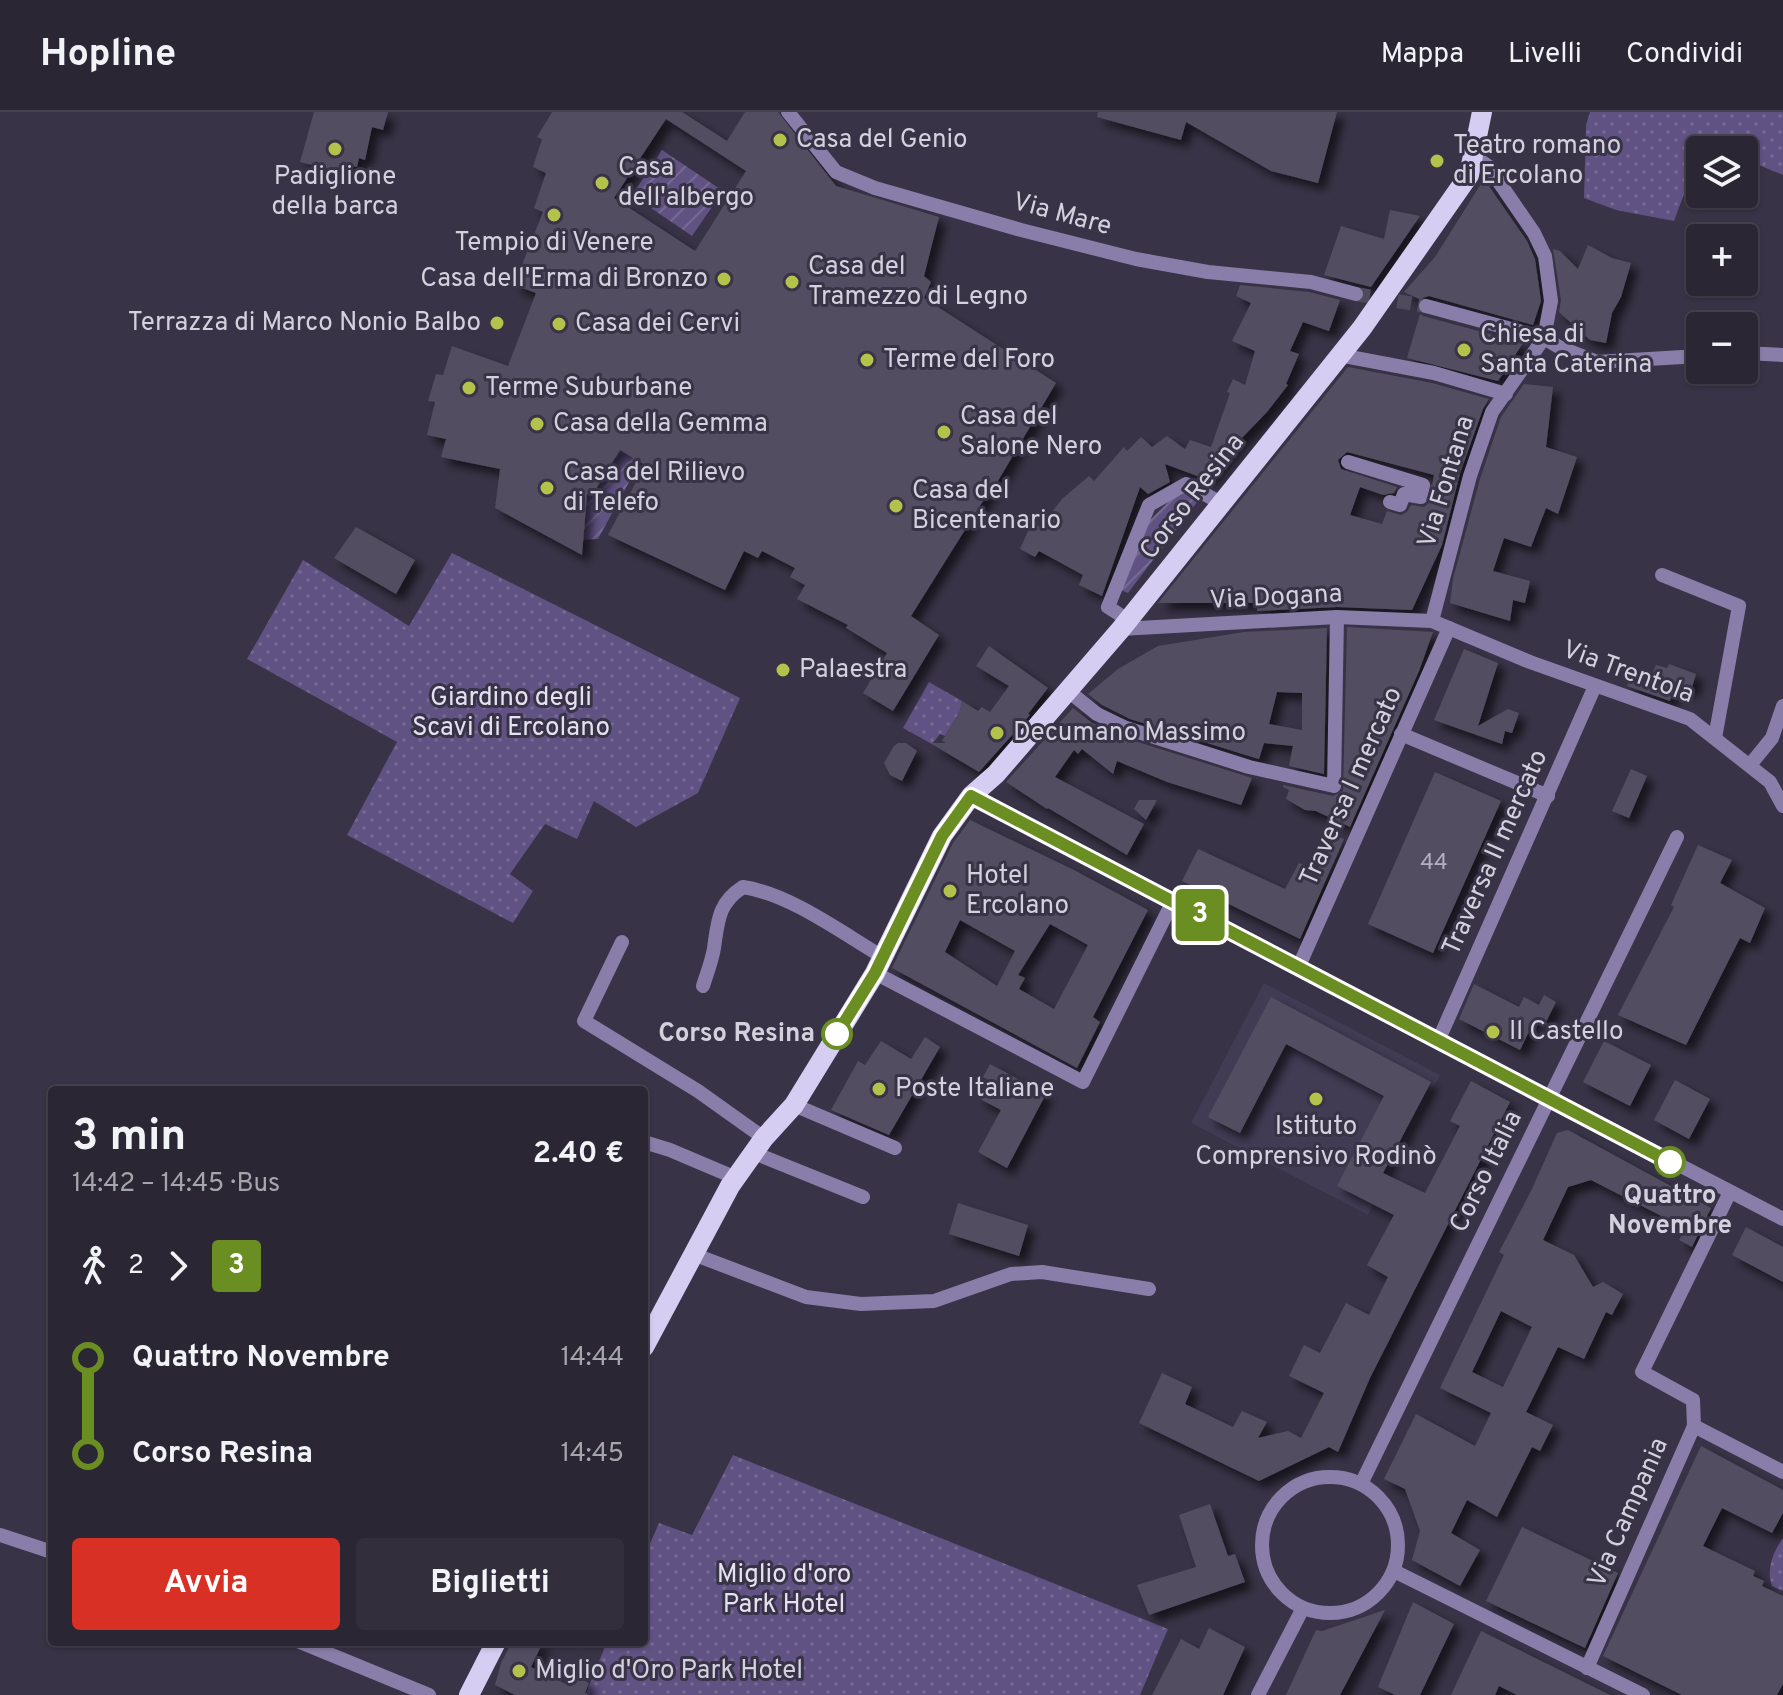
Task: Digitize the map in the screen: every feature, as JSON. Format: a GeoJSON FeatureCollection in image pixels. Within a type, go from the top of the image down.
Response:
{"type":"FeatureCollection","features":[{"type":"Feature","properties":{"kind":"main road","name":"Corso Resina"},"geometry":{"type":"LineString","coordinates":[[648,1339],[736,1178],[794,1105],[879,965],[942,836],[971,796],[996,774],[1125,625],[1362,328],[1469,175],[1482,112]]}},
{"type":"Feature","properties":{"kind":"main road"},"geometry":{"type":"LineString","coordinates":[[469,1695],[494,1646]]}},
{"type":"Feature","properties":{"kind":"street","name":"Via Mare"},"geometry":{"type":"LineString","coordinates":[[788,112],[836,172],[875,188],[1136,259],[1208,272],[1311,282],[1356,294]]}},
{"type":"Feature","properties":{"kind":"street","name":"Via Fontana"},"geometry":{"type":"LineString","coordinates":[[1432,621],[1458,500],[1492,412],[1544,338],[1551,301],[1545,256],[1534,233],[1488,166],[1475,157]]}},
{"type":"Feature","properties":{"kind":"street"},"geometry":{"type":"LineString","coordinates":[[1426,306],[1544,338],[1597,362],[1686,357]]}},
{"type":"Feature","properties":{"kind":"street"},"geometry":{"type":"LineString","coordinates":[[1758,354],[1783,355]]}},
{"type":"Feature","properties":{"kind":"street"},"geometry":{"type":"LineString","coordinates":[[1339,355],[1434,373],[1506,394]]}},
{"type":"Feature","properties":{"kind":"street"},"geometry":{"type":"LineString","coordinates":[[1348,462],[1423,485],[1426,490],[1421,497],[1404,494],[1400,505],[1390,502]]}},
{"type":"Feature","properties":{"kind":"street"},"geometry":{"type":"LineString","coordinates":[[1125,625],[1108,607],[1149,505],[1186,484],[1221,503]]}},
{"type":"Feature","properties":{"kind":"street"},"geometry":{"type":"LineString","coordinates":[[1662,575],[1739,606],[1715,738]]}},
{"type":"Feature","properties":{"kind":"street"},"geometry":{"type":"LineString","coordinates":[[1067,690],[1097,714],[1126,728],[1249,767],[1334,786],[1337,617]]}},
{"type":"Feature","properties":{"kind":"street","name":"Via Dogana"},"geometry":{"type":"LineString","coordinates":[[1125,625],[1337,617],[1432,621]]}},
{"type":"Feature","properties":{"kind":"street","name":"Via Trentola"},"geometry":{"type":"LineString","coordinates":[[1432,621],[1530,662],[1690,719],[1770,782],[1783,806]]}},
{"type":"Feature","properties":{"kind":"street","name":"Traversa I mercato"},"geometry":{"type":"LineString","coordinates":[[1299,966],[1449,628]]}},
{"type":"Feature","properties":{"kind":"street","name":"Traversa II mercato"},"geometry":{"type":"LineString","coordinates":[[1439,1039],[1595,686]]}},
{"type":"Feature","properties":{"kind":"street"},"geometry":{"type":"LineString","coordinates":[[1750,765],[1772,738],[1783,706]]}},
{"type":"Feature","properties":{"kind":"street"},"geometry":{"type":"LineString","coordinates":[[1401,734],[1548,796]]}},
{"type":"Feature","properties":{"kind":"street"},"geometry":{"type":"LineString","coordinates":[[971,796],[1783,1219]]}},
{"type":"Feature","properties":{"kind":"street","name":"Corso Italia"},"geometry":{"type":"LineString","coordinates":[[1361,1484],[1677,837]]}},
{"type":"Feature","properties":{"kind":"street"},"geometry":{"type":"LineString","coordinates":[[703,986],[714,949],[716,922],[730,896],[743,887],[759,889],[803,911],[879,965],[1083,1082],[1173,901]]}},
{"type":"Feature","properties":{"kind":"street"},"geometry":{"type":"LineString","coordinates":[[622,942],[584,1021],[698,1091],[759,1146],[863,1197]]}},
{"type":"Feature","properties":{"kind":"street"},"geometry":{"type":"LineString","coordinates":[[794,1105],[895,1148]]}},
{"type":"Feature","properties":{"kind":"street"},"geometry":{"type":"LineString","coordinates":[[648,1143],[736,1178]]}},
{"type":"Feature","properties":{"kind":"street"},"geometry":{"type":"LineString","coordinates":[[1694,1426],[1693,1400],[1642,1372],[1730,1192]]}},
{"type":"Feature","properties":{"kind":"street"},"geometry":{"type":"LineString","coordinates":[[693,1254],[806,1297],[861,1304],[934,1301],[1011,1274],[1042,1272],[1149,1289]]}},
{"type":"Feature","properties":{"kind":"street","name":"Via Campania"},"geometry":{"type":"LineString","coordinates":[[1587,1668],[1694,1426],[1783,1472]]}},
{"type":"Feature","properties":{"kind":"street"},"geometry":{"type":"LineString","coordinates":[[1334,1477],[1361,1484],[1383,1502],[1396,1526],[1399,1548],[1394,1571],[1381,1592],[1358,1608],[1330,1614],[1303,1608],[1288,1599],[1268,1573],[1263,1556],[1265,1527],[1272,1509],[1282,1496],[1308,1481],[1334,1477]]}},
{"type":"Feature","properties":{"kind":"street"},"geometry":{"type":"LineString","coordinates":[[0,1535],[48,1551]]}},
{"type":"Feature","properties":{"kind":"street"},"geometry":{"type":"LineString","coordinates":[[1394,1571],[1643,1695]]}},
{"type":"Feature","properties":{"kind":"street"},"geometry":{"type":"LineString","coordinates":[[1258,1695],[1303,1608]]}},
{"type":"Feature","properties":{"kind":"street"},"geometry":{"type":"LineString","coordinates":[[310,1646],[429,1695]]}},
{"type":"Feature","properties":{"kind":"shaded area","name":"Istituto Comprensivo Rodinò"},"geometry":{"type":"Polygon","coordinates":[[[1264,983],[1440,1075],[1368,1215],[1191,1123],[1264,983]]]}},
{"type":"Feature","properties":{"kind":"green space"},"geometry":{"type":"Polygon","coordinates":[[[1590,112],[1783,112],[1783,175],[1758,165],[1758,136],[1686,136],[1686,189],[1674,221],[1616,210],[1584,198],[1586,125],[1590,112]]]}},
{"type":"Feature","properties":{"kind":"green space"},"geometry":{"type":"Polygon","coordinates":[[[662,150],[723,191],[692,236],[632,195],[662,150]]]}},
{"type":"Feature","properties":{"kind":"green space"},"geometry":{"type":"Polygon","coordinates":[[[620,450],[630,456],[646,451],[598,539],[583,540],[587,494],[592,494],[620,450]]]}},
{"type":"Feature","properties":{"kind":"green space"},"geometry":{"type":"Polygon","coordinates":[[[1189,487],[1201,497],[1128,593],[1116,588],[1146,524],[1189,487]]]}},
{"type":"Feature","properties":{"kind":"green space","name":"Giardino degli Scavi di Ercolano"},"geometry":{"type":"Polygon","coordinates":[[[452,553],[740,698],[698,793],[636,827],[594,801],[577,839],[545,824],[510,874],[533,891],[513,923],[347,835],[397,742],[247,659],[303,560],[409,626],[452,553]]]}},
{"type":"Feature","properties":{"kind":"green space"},"geometry":{"type":"Polygon","coordinates":[[[929,682],[962,701],[960,711],[945,736],[940,734],[932,744],[903,728],[929,682]]]}},
{"type":"Feature","properties":{"kind":"green space","name":"Miglio d'oro Park Hotel"},"geometry":{"type":"Polygon","coordinates":[[[733,1455],[1168,1629],[1140,1695],[585,1695],[605,1646],[648,1646],[648,1548],[659,1523],[692,1535],[733,1455]]]}},
{"type":"Feature","properties":{"kind":"green space"},"geometry":{"type":"Polygon","coordinates":[[[1783,1538],[1783,1591],[1772,1586],[1770,1567],[1783,1538]]]}},
{"type":"Feature","properties":{"kind":"building"},"geometry":{"type":"Polygon","coordinates":[[[314,112],[388,112],[383,130],[372,127],[365,160],[359,158],[357,167],[347,165],[345,173],[300,162],[314,112]]]}},
{"type":"Feature","properties":{"kind":"building"},"geometry":{"type":"Polygon","coordinates":[[[552,112],[682,112],[727,141],[745,112],[778,112],[836,186],[939,217],[924,276],[931,282],[924,298],[1056,383],[992,491],[911,616],[939,635],[893,711],[863,693],[887,653],[846,628],[848,625],[797,599],[805,585],[790,577],[795,568],[762,551],[758,558],[744,551],[725,590],[608,535],[645,465],[620,450],[592,495],[587,494],[582,555],[495,508],[500,469],[441,457],[446,439],[427,435],[435,402],[428,401],[436,374],[443,375],[452,346],[508,366],[536,293],[514,285],[543,212],[534,208],[546,173],[533,167],[542,139],[537,137],[552,112]],[[666,119],[614,198],[695,251],[746,171],[666,119]]]}},
{"type":"Feature","properties":{"kind":"building"},"geometry":{"type":"Polygon","coordinates":[[[1098,112],[1337,112],[1318,183],[1271,171],[1186,122],[1181,140],[1097,117],[1098,112]]]}},
{"type":"Feature","properties":{"kind":"building"},"geometry":{"type":"Polygon","coordinates":[[[1484,179],[1527,241],[1535,259],[1541,301],[1533,325],[1429,296],[1419,299],[1404,292],[1435,257],[1484,179]]]}},
{"type":"Feature","properties":{"kind":"building"},"geometry":{"type":"Polygon","coordinates":[[[1390,210],[1420,216],[1371,287],[1324,275],[1341,226],[1384,239],[1390,210]]]}},
{"type":"Feature","properties":{"kind":"building"},"geometry":{"type":"Polygon","coordinates":[[[1588,245],[1612,258],[1631,263],[1621,297],[1612,313],[1606,343],[1590,340],[1559,312],[1561,300],[1553,249],[1560,251],[1578,269],[1588,245]]]}},
{"type":"Feature","properties":{"kind":"building"},"geometry":{"type":"Polygon","coordinates":[[[1240,285],[1309,292],[1340,300],[1329,331],[1303,322],[1290,351],[1299,354],[1288,385],[1267,412],[1208,480],[1165,464],[1170,482],[1148,494],[1140,487],[1102,596],[1079,585],[1083,575],[1039,551],[1035,557],[1020,549],[1032,522],[1040,527],[1063,498],[1089,476],[1094,481],[1124,447],[1127,451],[1141,437],[1152,447],[1167,436],[1185,449],[1190,440],[1211,447],[1230,393],[1227,392],[1233,379],[1245,385],[1255,351],[1232,341],[1251,303],[1236,296],[1240,285]]]}},
{"type":"Feature","properties":{"kind":"building","name":"Chiesa di Santa Caterina"},"geometry":{"type":"Polygon","coordinates":[[[1420,314],[1523,343],[1498,381],[1407,358],[1420,314]]]}},
{"type":"Feature","properties":{"kind":"building"},"geometry":{"type":"Polygon","coordinates":[[[1348,367],[1432,383],[1489,399],[1460,473],[1442,545],[1412,610],[1337,607],[1257,611],[1257,603],[1158,603],[1348,367]],[[1347,452],[1338,460],[1341,469],[1397,487],[1394,493],[1383,495],[1360,487],[1350,515],[1382,524],[1387,511],[1401,515],[1411,505],[1424,507],[1429,503],[1434,475],[1347,452]]]}},
{"type":"Feature","properties":{"kind":"building"},"geometry":{"type":"Polygon","coordinates":[[[1524,384],[1553,387],[1546,447],[1577,457],[1558,514],[1546,508],[1531,547],[1504,538],[1493,571],[1530,581],[1525,603],[1513,600],[1510,621],[1450,603],[1453,579],[1480,479],[1501,417],[1524,384]]]}},
{"type":"Feature","properties":{"kind":"building"},"geometry":{"type":"Polygon","coordinates":[[[356,527],[415,560],[396,594],[334,558],[356,527]]]}},
{"type":"Feature","properties":{"kind":"building"},"geometry":{"type":"Polygon","coordinates":[[[1347,627],[1433,632],[1350,827],[1316,811],[1305,810],[1286,799],[1289,790],[1283,787],[1333,796],[1343,791],[1347,627]]]}},
{"type":"Feature","properties":{"kind":"building"},"geometry":{"type":"Polygon","coordinates":[[[1327,628],[1324,774],[1289,766],[1293,746],[1264,743],[1259,759],[1130,719],[1088,694],[1118,669],[1158,646],[1244,632],[1327,628]],[[1277,692],[1269,724],[1302,730],[1302,693],[1277,692]]]}},
{"type":"Feature","properties":{"kind":"building"},"geometry":{"type":"Polygon","coordinates":[[[989,646],[1048,688],[1030,715],[979,772],[930,743],[946,743],[942,741],[960,711],[962,701],[978,711],[982,707],[990,712],[1009,686],[976,666],[989,646]]]}},
{"type":"Feature","properties":{"kind":"building"},"geometry":{"type":"Polygon","coordinates":[[[1464,649],[1498,663],[1478,726],[1508,709],[1519,713],[1512,733],[1505,731],[1502,744],[1434,720],[1464,649]]]}},
{"type":"Feature","properties":{"kind":"building"},"geometry":{"type":"Polygon","coordinates":[[[1669,664],[1696,674],[1691,691],[1675,686],[1670,701],[1627,686],[1634,671],[1651,677],[1656,665],[1667,668],[1669,664]]]}},
{"type":"Feature","properties":{"kind":"building"},"geometry":{"type":"Polygon","coordinates":[[[1073,708],[1092,723],[1122,737],[1252,778],[1241,805],[1167,782],[1117,761],[1113,774],[1082,749],[1078,754],[1074,750],[1055,777],[1144,824],[1127,855],[1047,809],[1006,782],[1073,708]]]}},
{"type":"Feature","properties":{"kind":"building"},"geometry":{"type":"Polygon","coordinates":[[[898,743],[906,743],[917,751],[902,781],[890,775],[884,763],[898,743]]]}},
{"type":"Feature","properties":{"kind":"building"},"geometry":{"type":"Polygon","coordinates":[[[1631,769],[1647,776],[1629,818],[1612,811],[1631,769]]]}},
{"type":"Feature","properties":{"kind":"building"},"geometry":{"type":"Polygon","coordinates":[[[1435,772],[1501,801],[1433,953],[1368,924],[1435,772]]]}},
{"type":"Feature","properties":{"kind":"building"},"geometry":{"type":"Polygon","coordinates":[[[1139,800],[1157,800],[1146,820],[1134,809],[1139,800]]]}},
{"type":"Feature","properties":{"kind":"building"},"geometry":{"type":"Polygon","coordinates":[[[970,820],[1148,910],[1093,1017],[1100,1022],[1077,1068],[892,968],[953,843],[970,820]],[[960,920],[945,952],[997,986],[1015,951],[960,920]],[[1050,924],[1018,975],[1025,978],[1019,989],[1054,1009],[1088,945],[1050,924]]]}},
{"type":"Feature","properties":{"kind":"building"},"geometry":{"type":"Polygon","coordinates":[[[1337,836],[1344,839],[1300,939],[1182,881],[1198,849],[1285,889],[1299,863],[1317,871],[1337,836]]]}},
{"type":"Feature","properties":{"kind":"building"},"geometry":{"type":"Polygon","coordinates":[[[1698,845],[1732,860],[1720,883],[1765,908],[1750,943],[1740,938],[1686,1045],[1618,1015],[1674,907],[1671,905],[1698,845]]]}},
{"type":"Feature","properties":{"kind":"building"},"geometry":{"type":"Polygon","coordinates":[[[1474,984],[1519,1007],[1524,997],[1539,1005],[1544,995],[1556,1002],[1546,1022],[1536,1017],[1520,1050],[1459,1019],[1474,984]]]}},
{"type":"Feature","properties":{"kind":"building"},"geometry":{"type":"Polygon","coordinates":[[[1271,997],[1431,1082],[1383,1173],[1425,1193],[1460,1126],[1450,1121],[1471,1081],[1510,1102],[1370,1378],[1338,1452],[1329,1447],[1259,1481],[1139,1423],[1162,1373],[1192,1387],[1185,1404],[1233,1427],[1242,1411],[1267,1422],[1258,1438],[1288,1431],[1301,1438],[1324,1393],[1289,1376],[1304,1345],[1320,1353],[1346,1303],[1369,1315],[1388,1277],[1367,1265],[1394,1215],[1337,1186],[1384,1096],[1286,1044],[1240,1133],[1208,1117],[1271,997]]]}},
{"type":"Feature","properties":{"kind":"building","name":"Poste Italiane"},"geometry":{"type":"Polygon","coordinates":[[[925,1037],[940,1047],[889,1135],[831,1110],[858,1061],[865,1065],[881,1041],[911,1059],[925,1037]]]}},
{"type":"Feature","properties":{"kind":"building"},"geometry":{"type":"Polygon","coordinates":[[[1604,1041],[1651,1065],[1630,1106],[1583,1082],[1604,1041]]]}},
{"type":"Feature","properties":{"kind":"building"},"geometry":{"type":"Polygon","coordinates":[[[990,1064],[1046,1094],[1007,1168],[978,1152],[1001,1110],[978,1098],[988,1080],[983,1077],[990,1064]]]}},
{"type":"Feature","properties":{"kind":"building"},"geometry":{"type":"Polygon","coordinates":[[[1675,1080],[1710,1099],[1689,1139],[1654,1120],[1675,1080]]]}},
{"type":"Feature","properties":{"kind":"building"},"geometry":{"type":"Polygon","coordinates":[[[1568,1130],[1711,1208],[1692,1247],[1679,1240],[1684,1231],[1671,1225],[1673,1222],[1591,1180],[1568,1187],[1543,1240],[1574,1255],[1593,1287],[1603,1282],[1623,1294],[1612,1315],[1606,1312],[1584,1359],[1558,1347],[1526,1412],[1553,1425],[1540,1451],[1532,1447],[1497,1517],[1467,1500],[1451,1533],[1480,1550],[1460,1586],[1412,1560],[1420,1531],[1405,1489],[1384,1479],[1416,1414],[1475,1446],[1491,1413],[1440,1388],[1504,1255],[1499,1252],[1557,1133],[1568,1130]],[[1501,1311],[1472,1372],[1503,1387],[1532,1327],[1501,1311]]]}},
{"type":"Feature","properties":{"kind":"building"},"geometry":{"type":"Polygon","coordinates":[[[958,1203],[1028,1225],[1019,1256],[949,1234],[958,1203]]]}},
{"type":"Feature","properties":{"kind":"building"},"geometry":{"type":"Polygon","coordinates":[[[1746,1227],[1783,1247],[1783,1282],[1732,1255],[1746,1227]]]}},
{"type":"Feature","properties":{"kind":"building"},"geometry":{"type":"Polygon","coordinates":[[[1701,1446],[1783,1490],[1783,1513],[1772,1533],[1722,1508],[1703,1546],[1755,1571],[1753,1576],[1764,1581],[1762,1586],[1783,1596],[1783,1684],[1777,1695],[1682,1695],[1603,1656],[1701,1446]]]}},
{"type":"Feature","properties":{"kind":"building"},"geometry":{"type":"Polygon","coordinates":[[[1210,1504],[1228,1556],[1235,1554],[1245,1582],[1149,1615],[1137,1585],[1196,1567],[1179,1515],[1210,1504]]]}},
{"type":"Feature","properties":{"kind":"building"},"geometry":{"type":"Polygon","coordinates":[[[1522,1527],[1618,1573],[1585,1648],[1486,1601],[1522,1527]]]}},
{"type":"Feature","properties":{"kind":"building"},"geometry":{"type":"Polygon","coordinates":[[[1413,1602],[1454,1624],[1420,1695],[1395,1695],[1378,1687],[1413,1602]]]}},
{"type":"Feature","properties":{"kind":"building"},"geometry":{"type":"Polygon","coordinates":[[[1385,1610],[1340,1695],[1286,1695],[1316,1630],[1322,1631],[1385,1610]]]}},
{"type":"Feature","properties":{"kind":"building"},"geometry":{"type":"Polygon","coordinates":[[[1209,1628],[1245,1647],[1223,1695],[1152,1695],[1181,1639],[1199,1649],[1209,1628]]]}},
{"type":"Feature","properties":{"kind":"building"},"geometry":{"type":"Polygon","coordinates":[[[1481,1631],[1610,1695],[1517,1695],[1499,1686],[1495,1695],[1451,1695],[1481,1631]]]}},
{"type":"Feature","properties":{"kind":"building","name":"Miglio d'Oro Park Hotel"},"geometry":{"type":"Polygon","coordinates":[[[510,1646],[541,1646],[531,1667],[568,1685],[572,1675],[589,1683],[585,1693],[589,1695],[515,1695],[495,1685],[510,1646]]]}},
{"type":"Feature","properties":{"kind":"tunnel"},"geometry":{"type":"LineString","coordinates":[[1356,294],[1426,306]]}},
{"type":"Feature","properties":{"kind":"tunnel"},"geometry":{"type":"LineString","coordinates":[[1429,491],[1453,498]]}},
{"type":"Feature","properties":{"kind":"bus line","name":"3"},"geometry":{"type":"LineString","coordinates":[[837,1034],[875,973],[942,836],[971,796],[1670,1162]]}},
{"type":"Feature","properties":{"kind":"place","name":"Casa del Genio"},"geometry":{"type":"Point","coordinates":[780,140]}},
{"type":"Feature","properties":{"kind":"place","name":"Padiglione della barca"},"geometry":{"type":"Point","coordinates":[335,149]}},
{"type":"Feature","properties":{"kind":"place","name":"Teatro romano di Ercolano"},"geometry":{"type":"Point","coordinates":[1437,161]}},
{"type":"Feature","properties":{"kind":"place","name":"Casa dell'albergo"},"geometry":{"type":"Point","coordinates":[602,183]}},
{"type":"Feature","properties":{"kind":"place","name":"Tempio di Venere"},"geometry":{"type":"Point","coordinates":[554,215]}},
{"type":"Feature","properties":{"kind":"place","name":"Casa dell'Erma di Bronzo"},"geometry":{"type":"Point","coordinates":[724,279]}},
{"type":"Feature","properties":{"kind":"place","name":"Casa del Tramezzo di Legno"},"geometry":{"type":"Point","coordinates":[792,282]}},
{"type":"Feature","properties":{"kind":"place","name":"Terrazza di Marco Nonio Balbo"},"geometry":{"type":"Point","coordinates":[497,323]}},
{"type":"Feature","properties":{"kind":"place","name":"Casa dei Cervi"},"geometry":{"type":"Point","coordinates":[559,324]}},
{"type":"Feature","properties":{"kind":"place","name":"Chiesa di Santa Caterina"},"geometry":{"type":"Point","coordinates":[1464,350]}},
{"type":"Feature","properties":{"kind":"place","name":"Terme del Foro"},"geometry":{"type":"Point","coordinates":[867,360]}},
{"type":"Feature","properties":{"kind":"place","name":"Terme Suburbane"},"geometry":{"type":"Point","coordinates":[469,388]}},
{"type":"Feature","properties":{"kind":"place","name":"Casa della Gemma"},"geometry":{"type":"Point","coordinates":[537,424]}},
{"type":"Feature","properties":{"kind":"place","name":"Casa del Salone Nero"},"geometry":{"type":"Point","coordinates":[944,432]}},
{"type":"Feature","properties":{"kind":"place","name":"Casa del Rilievo di Telefo"},"geometry":{"type":"Point","coordinates":[547,488]}},
{"type":"Feature","properties":{"kind":"place","name":"Casa del Bicentenario"},"geometry":{"type":"Point","coordinates":[896,506]}},
{"type":"Feature","properties":{"kind":"place","name":"Palaestra"},"geometry":{"type":"Point","coordinates":[783,670]}},
{"type":"Feature","properties":{"kind":"place","name":"Decumano Massimo"},"geometry":{"type":"Point","coordinates":[997,733]}},
{"type":"Feature","properties":{"kind":"place","name":"Hotel Ercolano"},"geometry":{"type":"Point","coordinates":[950,891]}},
{"type":"Feature","properties":{"kind":"place","name":"Il Castello"},"geometry":{"type":"Point","coordinates":[1493,1032]}},
{"type":"Feature","properties":{"kind":"place","name":"Corso Resina"},"geometry":{"type":"Point","coordinates":[837,1034]}},
{"type":"Feature","properties":{"kind":"place","name":"Poste Italiane"},"geometry":{"type":"Point","coordinates":[879,1089]}},
{"type":"Feature","properties":{"kind":"place","name":"Istituto Comprensivo Rodinò"},"geometry":{"type":"Point","coordinates":[1316,1099]}},
{"type":"Feature","properties":{"kind":"place","name":"Quattro Novembre"},"geometry":{"type":"Point","coordinates":[1670,1162]}},
{"type":"Feature","properties":{"kind":"place","name":"Miglio d'Oro Park Hotel"},"geometry":{"type":"Point","coordinates":[519,1671]}}]}
